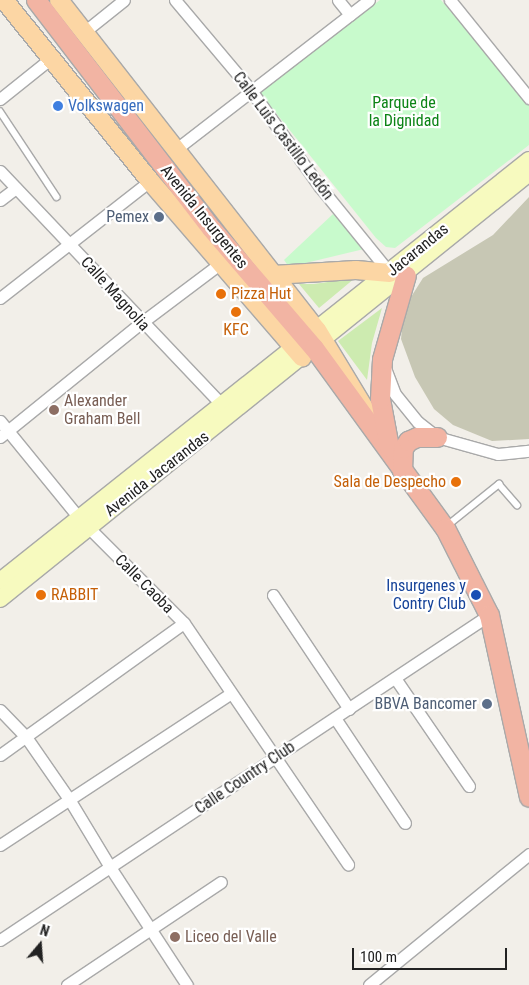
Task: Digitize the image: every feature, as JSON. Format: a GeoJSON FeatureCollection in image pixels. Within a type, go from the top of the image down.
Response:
{"type":"FeatureCollection","features":[{"type":"Feature","properties":{"kind":"highway","name":"Avenida Insurgentes"},"geometry":{"type":"LineString","coordinates":[[36,0],[211,228],[310,344],[445,528],[489,616],[529,797]]}},
{"type":"Feature","properties":{"kind":"highway"},"geometry":{"type":"LineString","coordinates":[[186,223],[211,228]]}},
{"type":"Feature","properties":{"kind":"highway"},"geometry":{"type":"LineString","coordinates":[[398,274],[382,359],[382,419],[390,450],[402,470]]}},
{"type":"Feature","properties":{"kind":"highway"},"geometry":{"type":"LineString","coordinates":[[402,470],[403,448],[408,441],[417,437],[437,437]]}},
{"type":"Feature","properties":{"kind":"main road"},"geometry":{"type":"LineString","coordinates":[[4,0],[150,181],[221,263],[310,344]]}},
{"type":"Feature","properties":{"kind":"main road"},"geometry":{"type":"LineString","coordinates":[[59,0],[273,275],[310,344]]}},
{"type":"Feature","properties":{"kind":"main road","name":"Jacarandas"},"geometry":{"type":"LineString","coordinates":[[398,274],[529,160]]}},
{"type":"Feature","properties":{"kind":"main road","name":"Jacarandas"},"geometry":{"type":"LineString","coordinates":[[310,344],[529,174]]}},
{"type":"Feature","properties":{"kind":"main road"},"geometry":{"type":"LineString","coordinates":[[273,275],[356,270],[398,274]]}},
{"type":"Feature","properties":{"kind":"main road","name":"Avenida Jacarandas"},"geometry":{"type":"LineString","coordinates":[[0,599],[84,523],[310,344]]}},
{"type":"Feature","properties":{"kind":"main road","name":"Avenida Jacarandas"},"geometry":{"type":"LineString","coordinates":[[0,581],[84,523]]}},
{"type":"Feature","properties":{"kind":"street"},"geometry":{"type":"LineString","coordinates":[[84,32],[124,0]]}},
{"type":"Feature","properties":{"kind":"street","name":"Calle Luis Castillo Ledón"},"geometry":{"type":"LineString","coordinates":[[175,0],[250,89],[320,187],[398,274]]}},
{"type":"Feature","properties":{"kind":"street"},"geometry":{"type":"LineString","coordinates":[[338,0],[350,15]]}},
{"type":"Feature","properties":{"kind":"street"},"geometry":{"type":"LineString","coordinates":[[175,150],[250,89],[369,0]]}},
{"type":"Feature","properties":{"kind":"street"},"geometry":{"type":"LineString","coordinates":[[450,0],[529,98]]}},
{"type":"Feature","properties":{"kind":"street"},"geometry":{"type":"LineString","coordinates":[[0,99],[50,59]]}},
{"type":"Feature","properties":{"kind":"street","name":"Calle Magnolia"},"geometry":{"type":"LineString","coordinates":[[0,171],[69,243],[141,323],[226,410]]}},
{"type":"Feature","properties":{"kind":"street"},"geometry":{"type":"LineString","coordinates":[[0,298],[150,181]]}},
{"type":"Feature","properties":{"kind":"street"},"geometry":{"type":"LineString","coordinates":[[0,200],[16,188]]}},
{"type":"Feature","properties":{"kind":"street"},"geometry":{"type":"LineString","coordinates":[[4,434],[141,323],[221,263]]}},
{"type":"Feature","properties":{"kind":"street"},"geometry":{"type":"LineString","coordinates":[[382,359],[395,394],[418,422],[437,437],[468,448],[498,454],[529,451]]}},
{"type":"Feature","properties":{"kind":"street","name":"Calle Caoba"},"geometry":{"type":"LineString","coordinates":[[0,421],[4,434],[84,523],[184,623],[230,694],[348,864]]}},
{"type":"Feature","properties":{"kind":"street"},"geometry":{"type":"LineString","coordinates":[[273,595],[349,709]]}},
{"type":"Feature","properties":{"kind":"street","name":"Calle Country Club"},"geometry":{"type":"LineString","coordinates":[[0,940],[489,616]]}},
{"type":"Feature","properties":{"kind":"street"},"geometry":{"type":"LineString","coordinates":[[0,756],[184,623]]}},
{"type":"Feature","properties":{"kind":"street"},"geometry":{"type":"LineString","coordinates":[[395,678],[469,786]]}},
{"type":"Feature","properties":{"kind":"street"},"geometry":{"type":"LineString","coordinates":[[0,845],[230,694]]}},
{"type":"Feature","properties":{"kind":"street"},"geometry":{"type":"LineString","coordinates":[[0,710],[26,737],[69,799],[110,867],[188,985]]}},
{"type":"Feature","properties":{"kind":"street"},"geometry":{"type":"LineString","coordinates":[[335,718],[405,823]]}},
{"type":"Feature","properties":{"kind":"street"},"geometry":{"type":"LineString","coordinates":[[369,985],[529,854]]}},
{"type":"Feature","properties":{"kind":"street"},"geometry":{"type":"LineString","coordinates":[[67,985],[82,981],[151,929],[221,882]]}},
{"type":"Feature","properties":{"kind":"lane"},"geometry":{"type":"LineString","coordinates":[[0,111],[57,197]]}},
{"type":"Feature","properties":{"kind":"lane"},"geometry":{"type":"LineString","coordinates":[[445,528],[500,484],[517,506]]}},
{"type":"Feature","properties":{"kind":"shaded area"},"geometry":{"type":"Polygon","coordinates":[[[529,197],[529,439],[492,441],[453,425],[434,409],[415,377],[401,339],[404,308],[423,278],[493,235],[529,197]]]}},
{"type":"Feature","properties":{"kind":"green space","name":"Parque de la Dignidad"},"geometry":{"type":"Polygon","coordinates":[[[380,0],[441,0],[529,104],[529,145],[395,248],[386,247],[376,238],[260,93],[380,0]]]}},
{"type":"Feature","properties":{"kind":"green space"},"geometry":{"type":"Polygon","coordinates":[[[333,214],[364,249],[289,267],[284,260],[333,214]]]}},
{"type":"Feature","properties":{"kind":"green space"},"geometry":{"type":"Polygon","coordinates":[[[355,278],[319,308],[299,284],[314,284],[355,278]]]}},
{"type":"Feature","properties":{"kind":"green space"},"geometry":{"type":"Polygon","coordinates":[[[382,308],[372,343],[367,380],[338,341],[382,308]]]}},
{"type":"Feature","properties":{"kind":"place","name":"Volkswagen"},"geometry":{"type":"Point","coordinates":[58,106]}},
{"type":"Feature","properties":{"kind":"place","name":"Pemex"},"geometry":{"type":"Point","coordinates":[159,217]}},
{"type":"Feature","properties":{"kind":"place","name":"Pizza Hut"},"geometry":{"type":"Point","coordinates":[221,294]}},
{"type":"Feature","properties":{"kind":"place","name":"KFC"},"geometry":{"type":"Point","coordinates":[236,312]}},
{"type":"Feature","properties":{"kind":"place","name":"Alexander Graham Bell"},"geometry":{"type":"Point","coordinates":[54,410]}},
{"type":"Feature","properties":{"kind":"place","name":"Sala de Despecho"},"geometry":{"type":"Point","coordinates":[456,482]}},
{"type":"Feature","properties":{"kind":"place","name":"RABBIT"},"geometry":{"type":"Point","coordinates":[41,595]}},
{"type":"Feature","properties":{"kind":"place","name":"Insurgenes y Contry Club"},"geometry":{"type":"Point","coordinates":[476,595]}},
{"type":"Feature","properties":{"kind":"place","name":"BBVA Bancomer"},"geometry":{"type":"Point","coordinates":[487,704]}},
{"type":"Feature","properties":{"kind":"place","name":"Liceo del Valle"},"geometry":{"type":"Point","coordinates":[175,937]}}]}
